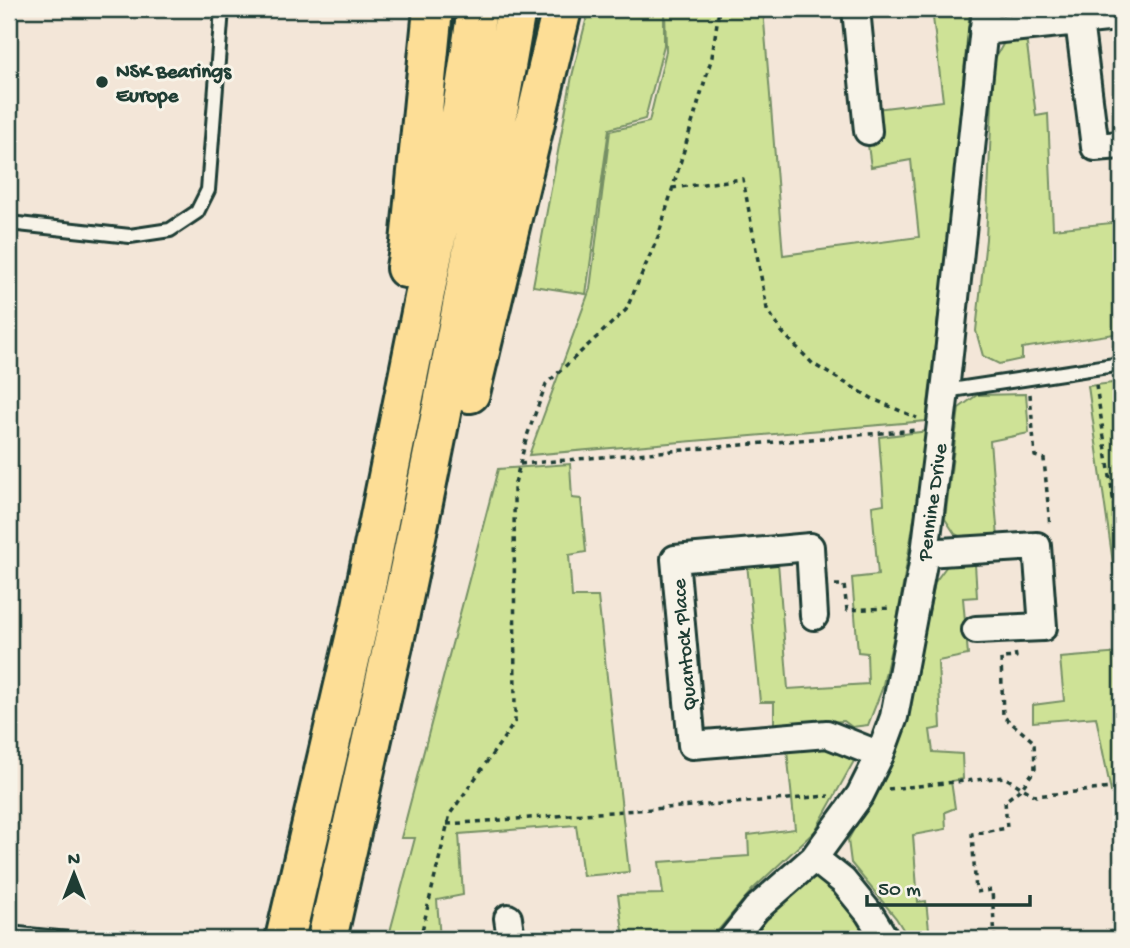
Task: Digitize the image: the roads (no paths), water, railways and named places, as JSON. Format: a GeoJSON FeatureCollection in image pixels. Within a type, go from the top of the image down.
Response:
{"type":"FeatureCollection","features":[{"type":"Feature","properties":{"kind":"highway"},"geometry":{"type":"LineString","coordinates":[[359,621],[373,467],[410,243],[433,9]]}},
{"type":"Feature","properties":{"kind":"highway"},"geometry":{"type":"LineString","coordinates":[[285,939],[359,621],[461,109],[477,9]]}},
{"type":"Feature","properties":{"kind":"highway"},"geometry":{"type":"LineString","coordinates":[[327,939],[397,625],[460,320],[516,9]]}},
{"type":"Feature","properties":{"kind":"highway"},"geometry":{"type":"LineString","coordinates":[[397,625],[454,456],[562,9]]}},
{"type":"Feature","properties":{"kind":"street"},"geometry":{"type":"LineString","coordinates":[[856,9],[869,131]]}},
{"type":"Feature","properties":{"kind":"street"},"geometry":{"type":"LineString","coordinates":[[985,20],[1079,21],[1117,17],[1116,9]]}},
{"type":"Feature","properties":{"kind":"street","name":"Pennine Drive"},"geometry":{"type":"LineString","coordinates":[[732,939],[757,909],[814,858],[860,794],[880,755],[894,717],[925,553],[985,20]]}},
{"type":"Feature","properties":{"kind":"street"},"geometry":{"type":"LineString","coordinates":[[1079,21],[1095,147],[1121,145]]}},
{"type":"Feature","properties":{"kind":"street"},"geometry":{"type":"LineString","coordinates":[[925,553],[1037,546],[1042,627],[976,630]]}},
{"type":"Feature","properties":{"kind":"street","name":"Quantock Place"},"geometry":{"type":"LineString","coordinates":[[814,616],[810,547],[675,559],[692,745],[827,734],[880,755]]}},
{"type":"Feature","properties":{"kind":"street"},"geometry":{"type":"LineString","coordinates":[[814,858],[843,881],[869,913],[885,939]]}},
{"type":"Feature","properties":{"kind":"lane"},"geometry":{"type":"LineString","coordinates":[[9,223],[130,236],[170,230],[197,212],[208,190],[222,9]]}},
{"type":"Feature","properties":{"kind":"lane"},"geometry":{"type":"LineString","coordinates":[[945,391],[1121,364]]}},
{"type":"Feature","properties":{"kind":"lane"},"geometry":{"type":"LineString","coordinates":[[9,933],[68,939]]}},
{"type":"Feature","properties":{"kind":"place","name":"NSK Bearings Europe"},"geometry":{"type":"Point","coordinates":[102,82]}}]}
